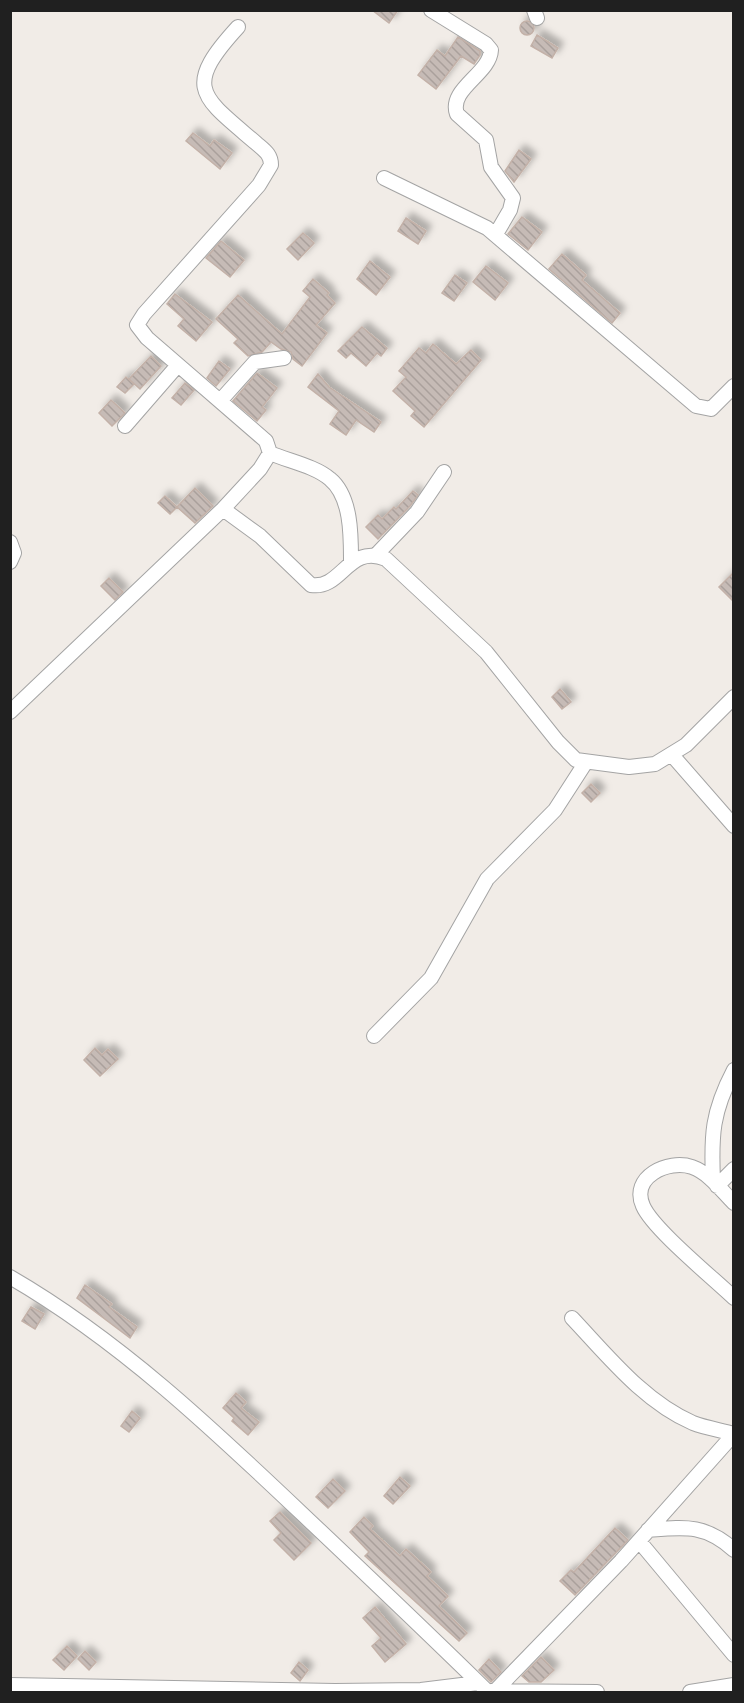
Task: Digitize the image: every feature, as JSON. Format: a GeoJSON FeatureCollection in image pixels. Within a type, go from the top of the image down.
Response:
{"type":"FeatureCollection","features":[{"type":"Feature","properties":{"kind":"street"},"geometry":{"type":"LineString","coordinates":[[431,10],[486,44],[491,50],[488,62],[458,98],[455,109],[486,140],[491,166],[513,198],[510,210],[496,234]]}},
{"type":"Feature","properties":{"kind":"street"},"geometry":{"type":"LineString","coordinates":[[238,27],[213,54],[206,69],[205,90],[211,102],[268,153],[272,165],[259,185],[137,325],[141,332],[266,441],[270,453],[330,478],[337,486],[347,513],[351,538],[351,563]]}},
{"type":"Feature","properties":{"kind":"street"},"geometry":{"type":"LineString","coordinates":[[384,178],[449,208],[496,234],[696,406],[711,409],[734,386]]}},
{"type":"Feature","properties":{"kind":"street"},"geometry":{"type":"LineString","coordinates":[[220,401],[255,362],[284,358]]}},
{"type":"Feature","properties":{"kind":"street"},"geometry":{"type":"LineString","coordinates":[[125,426],[178,365]]}},
{"type":"Feature","properties":{"kind":"street"},"geometry":{"type":"LineString","coordinates":[[10,712],[223,509],[260,469],[270,453]]}},
{"type":"Feature","properties":{"kind":"street"},"geometry":{"type":"LineString","coordinates":[[376,555],[417,512],[444,472]]}},
{"type":"Feature","properties":{"kind":"street"},"geometry":{"type":"LineString","coordinates":[[223,509],[260,536],[311,585],[325,584],[351,563],[366,555],[376,555],[395,566],[486,652],[569,754],[586,762],[640,768],[672,755],[722,711],[734,697]]}},
{"type":"Feature","properties":{"kind":"street"},"geometry":{"type":"LineString","coordinates":[[10,542],[14,553],[10,562]]}},
{"type":"Feature","properties":{"kind":"street"},"geometry":{"type":"LineString","coordinates":[[672,755],[734,826]]}},
{"type":"Feature","properties":{"kind":"street"},"geometry":{"type":"LineString","coordinates":[[374,1036],[431,978],[486,879],[555,810],[586,762]]}},
{"type":"Feature","properties":{"kind":"street"},"geometry":{"type":"LineString","coordinates":[[715,1184],[713,1121],[721,1094],[734,1070]]}},
{"type":"Feature","properties":{"kind":"street"},"geometry":{"type":"LineString","coordinates":[[734,1203],[715,1184],[692,1167],[681,1165],[664,1167],[650,1174],[643,1182],[640,1199],[651,1218],[734,1298]]}},
{"type":"Feature","properties":{"kind":"street"},"geometry":{"type":"LineString","coordinates":[[715,1184],[734,1169]]}},
{"type":"Feature","properties":{"kind":"street"},"geometry":{"type":"LineString","coordinates":[[10,1276],[64,1309],[92,1330],[238,1452],[487,1689]]}},
{"type":"Feature","properties":{"kind":"street"},"geometry":{"type":"LineString","coordinates":[[487,1689],[639,1540],[734,1434],[693,1422],[655,1399],[618,1367],[572,1318]]}},
{"type":"Feature","properties":{"kind":"street"},"geometry":{"type":"LineString","coordinates":[[648,1530],[697,1528],[711,1533],[734,1550]]}},
{"type":"Feature","properties":{"kind":"street"},"geometry":{"type":"LineString","coordinates":[[639,1540],[734,1654]]}},
{"type":"Feature","properties":{"kind":"street"},"geometry":{"type":"LineString","coordinates":[[10,1685],[334,1691],[487,1689],[597,1692]]}},
{"type":"Feature","properties":{"kind":"street"},"geometry":{"type":"LineString","coordinates":[[690,1692],[734,1685]]}},
{"type":"Feature","properties":{"kind":"building"},"geometry":{"type":"Polygon","coordinates":[[[372,10],[398,10],[389,23],[372,10]]]}},
{"type":"Feature","properties":{"kind":"building"},"geometry":{"type":"Polygon","coordinates":[[[527,21],[532,23],[534,28],[532,33],[527,35],[522,33],[520,28],[522,23],[527,21]]]}},
{"type":"Feature","properties":{"kind":"building"},"geometry":{"type":"Polygon","coordinates":[[[537,35],[558,48],[552,58],[531,46],[537,35]]]}},
{"type":"Feature","properties":{"kind":"building"},"geometry":{"type":"Polygon","coordinates":[[[458,37],[480,51],[480,55],[474,64],[461,56],[436,89],[418,75],[437,50],[445,56],[458,37]]]}},
{"type":"Feature","properties":{"kind":"building"},"geometry":{"type":"Polygon","coordinates":[[[193,133],[210,146],[214,140],[232,153],[220,169],[186,141],[193,133]]]}},
{"type":"Feature","properties":{"kind":"building"},"geometry":{"type":"Polygon","coordinates":[[[519,150],[531,159],[514,182],[505,171],[519,150]]]}},
{"type":"Feature","properties":{"kind":"building"},"geometry":{"type":"Polygon","coordinates":[[[522,217],[542,232],[528,250],[508,234],[522,217]]]}},
{"type":"Feature","properties":{"kind":"building"},"geometry":{"type":"Polygon","coordinates":[[[406,218],[426,231],[418,244],[398,231],[406,218]]]}},
{"type":"Feature","properties":{"kind":"building"},"geometry":{"type":"Polygon","coordinates":[[[303,233],[314,243],[298,260],[287,249],[303,233]]]}},
{"type":"Feature","properties":{"kind":"building"},"geometry":{"type":"Polygon","coordinates":[[[221,241],[244,260],[230,277],[206,258],[221,241]]]}},
{"type":"Feature","properties":{"kind":"building"},"geometry":{"type":"Polygon","coordinates":[[[562,254],[586,275],[582,280],[620,313],[612,323],[549,269],[562,254]]]}},
{"type":"Feature","properties":{"kind":"building"},"geometry":{"type":"Polygon","coordinates":[[[370,261],[390,277],[376,295],[357,279],[370,261]]]}},
{"type":"Feature","properties":{"kind":"building"},"geometry":{"type":"Polygon","coordinates":[[[486,266],[508,283],[495,300],[473,282],[486,266]]]}},
{"type":"Feature","properties":{"kind":"building"},"geometry":{"type":"Polygon","coordinates":[[[455,275],[467,283],[454,301],[442,293],[455,275]]]}},
{"type":"Feature","properties":{"kind":"building"},"geometry":{"type":"Polygon","coordinates":[[[313,279],[329,293],[327,295],[335,303],[316,325],[327,333],[302,366],[293,359],[291,352],[271,342],[262,352],[248,356],[234,343],[238,339],[216,319],[238,295],[282,334],[310,297],[303,291],[313,279]]]}},
{"type":"Feature","properties":{"kind":"building"},"geometry":{"type":"Polygon","coordinates":[[[175,294],[212,322],[196,341],[178,326],[184,319],[167,304],[175,294]]]}},
{"type":"Feature","properties":{"kind":"building"},"geometry":{"type":"Polygon","coordinates":[[[362,327],[387,348],[381,356],[377,353],[366,366],[351,353],[346,358],[338,351],[362,327]]]}},
{"type":"Feature","properties":{"kind":"building"},"geometry":{"type":"Polygon","coordinates":[[[433,344],[456,364],[471,350],[481,360],[424,427],[411,416],[415,411],[393,391],[406,377],[399,371],[419,348],[426,353],[433,344]]]}},
{"type":"Feature","properties":{"kind":"building"},"geometry":{"type":"Polygon","coordinates":[[[151,356],[161,366],[140,389],[129,379],[151,356]]]}},
{"type":"Feature","properties":{"kind":"building"},"geometry":{"type":"Polygon","coordinates":[[[219,361],[230,369],[216,386],[207,378],[219,361]]]}},
{"type":"Feature","properties":{"kind":"building"},"geometry":{"type":"Polygon","coordinates":[[[257,373],[277,388],[262,407],[266,410],[257,421],[233,401],[257,373]]]}},
{"type":"Feature","properties":{"kind":"building"},"geometry":{"type":"Polygon","coordinates":[[[318,374],[329,387],[381,422],[374,432],[356,420],[346,435],[330,424],[339,411],[308,387],[318,374]]]}},
{"type":"Feature","properties":{"kind":"building"},"geometry":{"type":"Polygon","coordinates":[[[126,377],[134,384],[125,393],[117,387],[126,377]]]}},
{"type":"Feature","properties":{"kind":"building"},"geometry":{"type":"Polygon","coordinates":[[[185,383],[194,390],[181,405],[172,398],[185,383]]]}},
{"type":"Feature","properties":{"kind":"building"},"geometry":{"type":"Polygon","coordinates":[[[111,400],[125,413],[112,426],[99,413],[111,400]]]}},
{"type":"Feature","properties":{"kind":"building"},"geometry":{"type":"Polygon","coordinates":[[[195,488],[213,506],[195,523],[177,507],[195,488]]]}},
{"type":"Feature","properties":{"kind":"building"},"geometry":{"type":"Polygon","coordinates":[[[413,491],[418,495],[410,506],[378,539],[366,527],[378,515],[382,519],[394,507],[396,509],[413,491]]]}},
{"type":"Feature","properties":{"kind":"building"},"geometry":{"type":"Polygon","coordinates":[[[165,496],[177,507],[170,514],[158,503],[165,496]]]}},
{"type":"Feature","properties":{"kind":"building"},"geometry":{"type":"Polygon","coordinates":[[[734,572],[734,602],[719,587],[734,572]]]}},
{"type":"Feature","properties":{"kind":"building"},"geometry":{"type":"Polygon","coordinates":[[[109,578],[123,592],[115,600],[101,586],[109,578]]]}},
{"type":"Feature","properties":{"kind":"building"},"geometry":{"type":"Polygon","coordinates":[[[560,689],[571,702],[562,709],[552,697],[560,689]]]}},
{"type":"Feature","properties":{"kind":"building"},"geometry":{"type":"Polygon","coordinates":[[[591,784],[600,793],[591,802],[582,793],[591,784]]]}},
{"type":"Feature","properties":{"kind":"building"},"geometry":{"type":"Polygon","coordinates":[[[95,1048],[102,1055],[108,1049],[118,1059],[100,1076],[84,1060],[95,1048]]]}},
{"type":"Feature","properties":{"kind":"building"},"geometry":{"type":"Polygon","coordinates":[[[85,1285],[112,1304],[109,1307],[137,1327],[130,1338],[77,1298],[85,1285]]]}},
{"type":"Feature","properties":{"kind":"building"},"geometry":{"type":"Polygon","coordinates":[[[31,1307],[44,1314],[35,1329],[22,1321],[31,1307]]]}},
{"type":"Feature","properties":{"kind":"building"},"geometry":{"type":"Polygon","coordinates":[[[236,1393],[246,1402],[241,1408],[259,1422],[248,1435],[232,1421],[234,1418],[223,1408],[236,1393]]]}},
{"type":"Feature","properties":{"kind":"building"},"geometry":{"type":"Polygon","coordinates":[[[132,1411],[140,1418],[129,1432],[121,1426],[132,1411]]]}},
{"type":"Feature","properties":{"kind":"building"},"geometry":{"type":"Polygon","coordinates":[[[400,1477],[410,1486],[393,1504],[384,1496],[400,1477]]]}},
{"type":"Feature","properties":{"kind":"building"},"geometry":{"type":"Polygon","coordinates":[[[333,1479],[345,1491],[328,1508],[316,1497],[333,1479]]]}},
{"type":"Feature","properties":{"kind":"building"},"geometry":{"type":"Polygon","coordinates":[[[280,1512],[311,1543],[294,1560],[274,1540],[281,1533],[270,1521],[280,1512]]]}},
{"type":"Feature","properties":{"kind":"building"},"geometry":{"type":"Polygon","coordinates":[[[364,1517],[373,1526],[370,1529],[400,1556],[406,1549],[431,1572],[427,1576],[448,1596],[439,1606],[467,1633],[459,1641],[365,1556],[369,1552],[350,1532],[364,1517]]]}},
{"type":"Feature","properties":{"kind":"building"},"geometry":{"type":"Polygon","coordinates":[[[615,1528],[628,1540],[575,1595],[560,1581],[571,1570],[574,1572],[615,1528]]]}},
{"type":"Feature","properties":{"kind":"building"},"geometry":{"type":"Polygon","coordinates":[[[375,1607],[406,1644],[385,1662],[372,1646],[381,1638],[363,1618],[375,1607]]]}},
{"type":"Feature","properties":{"kind":"building"},"geometry":{"type":"Polygon","coordinates":[[[67,1646],[77,1656],[64,1670],[53,1660],[67,1646]]]}},
{"type":"Feature","properties":{"kind":"building"},"geometry":{"type":"Polygon","coordinates":[[[85,1651],[96,1662],[89,1670],[78,1659],[85,1651]]]}},
{"type":"Feature","properties":{"kind":"building"},"geometry":{"type":"Polygon","coordinates":[[[541,1657],[554,1670],[541,1682],[529,1682],[522,1676],[541,1657]]]}},
{"type":"Feature","properties":{"kind":"building"},"geometry":{"type":"Polygon","coordinates":[[[489,1659],[501,1672],[491,1682],[479,1670],[489,1659]]]}},
{"type":"Feature","properties":{"kind":"building"},"geometry":{"type":"Polygon","coordinates":[[[299,1662],[308,1670],[300,1681],[291,1673],[299,1662]]]}}]}
